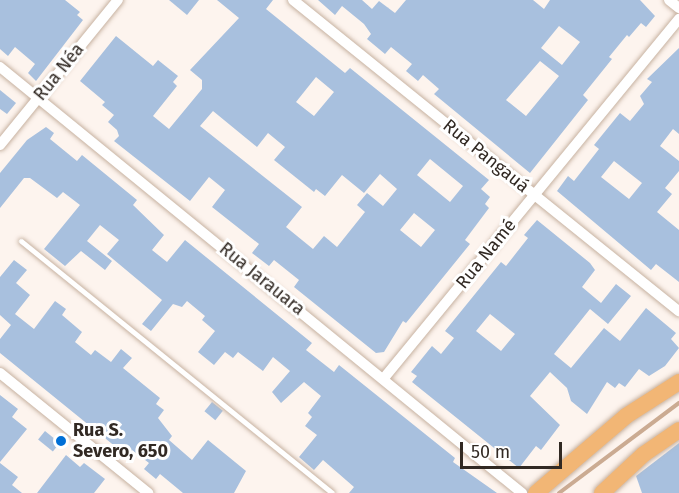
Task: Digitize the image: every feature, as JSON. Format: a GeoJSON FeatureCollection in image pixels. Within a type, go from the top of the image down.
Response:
{"type":"FeatureCollection","features":[{"type":"Feature","properties":{"kind":"main road"},"geometry":{"type":"LineString","coordinates":[[536,493],[626,416],[679,382]]}},
{"type":"Feature","properties":{"kind":"main road"},"geometry":{"type":"LineString","coordinates":[[602,493],[644,454],[679,429]]}},
{"type":"Feature","properties":{"kind":"street","name":"Rua Néa"},"geometry":{"type":"LineString","coordinates":[[0,145],[118,0]]}},
{"type":"Feature","properties":{"kind":"street","name":"Rua Pangauá"},"geometry":{"type":"LineString","coordinates":[[293,0],[679,312]]}},
{"type":"Feature","properties":{"kind":"street"},"geometry":{"type":"LineString","coordinates":[[669,0],[679,8]]}},
{"type":"Feature","properties":{"kind":"street","name":"Rua Namé"},"geometry":{"type":"LineString","coordinates":[[384,378],[679,19]]}},
{"type":"Feature","properties":{"kind":"street","name":"Rua Jarauara"},"geometry":{"type":"LineString","coordinates":[[0,67],[384,378],[522,493]]}},
{"type":"Feature","properties":{"kind":"street"},"geometry":{"type":"LineString","coordinates":[[0,373],[148,493]]}},
{"type":"Feature","properties":{"kind":"lane"},"geometry":{"type":"LineString","coordinates":[[21,241],[332,493]]}},
{"type":"Feature","properties":{"kind":"building"},"geometry":{"type":"Polygon","coordinates":[[[0,0],[65,0],[80,12],[77,15],[83,20],[36,81],[28,73],[35,64],[15,47],[8,56],[0,49],[0,0]]]}},
{"type":"Feature","properties":{"kind":"building"},"geometry":{"type":"Polygon","coordinates":[[[169,0],[199,0],[187,15],[169,0]]]}},
{"type":"Feature","properties":{"kind":"building"},"geometry":{"type":"Polygon","coordinates":[[[217,0],[273,0],[266,9],[345,73],[350,68],[489,180],[481,189],[490,197],[485,204],[489,208],[465,240],[470,244],[406,323],[403,321],[384,352],[376,353],[294,287],[299,280],[274,260],[269,266],[252,253],[259,244],[212,207],[225,190],[209,177],[190,201],[114,141],[119,136],[117,130],[108,122],[114,115],[102,105],[105,102],[80,81],[116,36],[153,66],[158,60],[178,76],[173,82],[177,86],[153,116],[169,129],[202,89],[202,80],[190,70],[239,18],[217,0]],[[316,77],[296,102],[314,116],[334,92],[316,77]],[[213,111],[200,126],[302,207],[286,227],[313,249],[324,236],[337,247],[365,212],[357,205],[367,193],[383,206],[397,189],[380,174],[364,193],[342,175],[325,196],[316,189],[314,192],[274,160],[285,147],[268,133],[257,147],[213,111]],[[430,159],[417,175],[450,202],[463,186],[430,159]],[[414,213],[400,230],[421,247],[435,230],[414,213]]]}},
{"type":"Feature","properties":{"kind":"building"},"geometry":{"type":"Polygon","coordinates":[[[318,0],[362,0],[372,9],[379,1],[395,13],[406,0],[533,0],[544,9],[550,0],[640,0],[655,16],[646,27],[641,23],[629,37],[627,35],[609,57],[612,59],[583,95],[588,100],[530,173],[434,94],[439,89],[423,75],[418,81],[406,71],[412,64],[391,47],[385,54],[367,39],[371,34],[364,24],[342,6],[335,15],[318,0]],[[559,26],[541,48],[562,65],[580,42],[559,26]],[[540,61],[506,100],[526,116],[559,76],[540,61]]]}},
{"type":"Feature","properties":{"kind":"building"},"geometry":{"type":"Polygon","coordinates":[[[679,48],[679,134],[673,129],[660,146],[679,161],[679,171],[665,188],[672,194],[657,212],[679,230],[679,282],[656,264],[651,270],[557,191],[568,176],[574,181],[599,149],[594,145],[620,113],[630,121],[644,104],[640,96],[652,82],[647,79],[679,48]],[[614,161],[601,177],[629,199],[642,183],[614,161]]]}},
{"type":"Feature","properties":{"kind":"building"},"geometry":{"type":"Polygon","coordinates":[[[0,90],[16,103],[7,114],[0,109],[0,90]]]}},
{"type":"Feature","properties":{"kind":"building"},"geometry":{"type":"Polygon","coordinates":[[[46,127],[54,133],[50,139],[77,161],[82,155],[137,200],[133,205],[164,235],[152,250],[167,262],[185,240],[312,343],[306,350],[334,372],[339,365],[455,458],[453,462],[497,493],[349,493],[354,487],[323,460],[314,470],[299,457],[317,435],[305,426],[312,417],[308,413],[321,396],[304,382],[281,403],[272,392],[290,371],[273,357],[263,371],[238,352],[233,358],[225,352],[214,365],[198,352],[215,331],[202,320],[205,316],[187,301],[182,307],[173,304],[151,331],[142,324],[162,300],[107,254],[119,240],[100,225],[87,241],[112,261],[105,270],[81,251],[65,266],[44,249],[80,205],[63,192],[57,198],[30,178],[24,178],[0,208],[0,173],[27,140],[46,127]]]}},
{"type":"Feature","properties":{"kind":"building"},"geometry":{"type":"Polygon","coordinates":[[[537,220],[590,263],[595,270],[582,287],[601,303],[616,284],[631,296],[608,324],[590,309],[554,354],[571,368],[604,328],[620,341],[646,308],[676,333],[671,339],[679,348],[665,366],[649,376],[639,369],[625,387],[619,383],[615,388],[607,382],[587,414],[571,401],[567,388],[550,372],[530,396],[560,425],[541,450],[536,446],[519,468],[412,382],[417,376],[411,372],[432,346],[441,354],[454,338],[445,331],[501,262],[506,266],[528,238],[524,235],[537,220]],[[490,314],[476,331],[501,351],[515,334],[490,314]]]}},
{"type":"Feature","properties":{"kind":"building"},"geometry":{"type":"Polygon","coordinates":[[[14,260],[27,270],[16,283],[30,295],[15,314],[34,329],[55,301],[66,309],[62,315],[82,332],[75,342],[91,355],[95,350],[111,362],[121,349],[132,358],[123,368],[160,398],[156,404],[164,410],[158,418],[172,436],[169,440],[192,460],[208,440],[246,471],[234,493],[183,493],[160,474],[156,479],[144,469],[149,463],[132,450],[127,456],[0,353],[0,339],[11,325],[0,315],[0,277],[14,260]]]}},
{"type":"Feature","properties":{"kind":"building"},"geometry":{"type":"Polygon","coordinates":[[[0,395],[18,409],[12,417],[27,429],[0,462],[0,395]]]}},
{"type":"Feature","properties":{"kind":"building"},"geometry":{"type":"Polygon","coordinates":[[[212,402],[223,411],[215,420],[204,411],[212,402]]]}},
{"type":"Feature","properties":{"kind":"building"},"geometry":{"type":"Polygon","coordinates":[[[45,431],[60,443],[53,452],[38,440],[45,431]]]}},
{"type":"Feature","properties":{"kind":"building"},"geometry":{"type":"Polygon","coordinates":[[[679,443],[679,493],[642,493],[636,476],[679,443]]]}},
{"type":"Feature","properties":{"kind":"building"},"geometry":{"type":"Polygon","coordinates":[[[66,455],[80,467],[84,463],[105,479],[94,493],[37,493],[66,455]]]}},
{"type":"Feature","properties":{"kind":"building"},"geometry":{"type":"Polygon","coordinates":[[[0,463],[18,477],[12,485],[22,493],[0,493],[0,463]]]}},
{"type":"Feature","properties":{"kind":"waterway"},"geometry":{"type":"LineString","coordinates":[[559,493],[679,403]]}},
{"type":"Feature","properties":{"kind":"place","name":"Rua S. Severo, 650"},"geometry":{"type":"Point","coordinates":[61,441]}}]}
